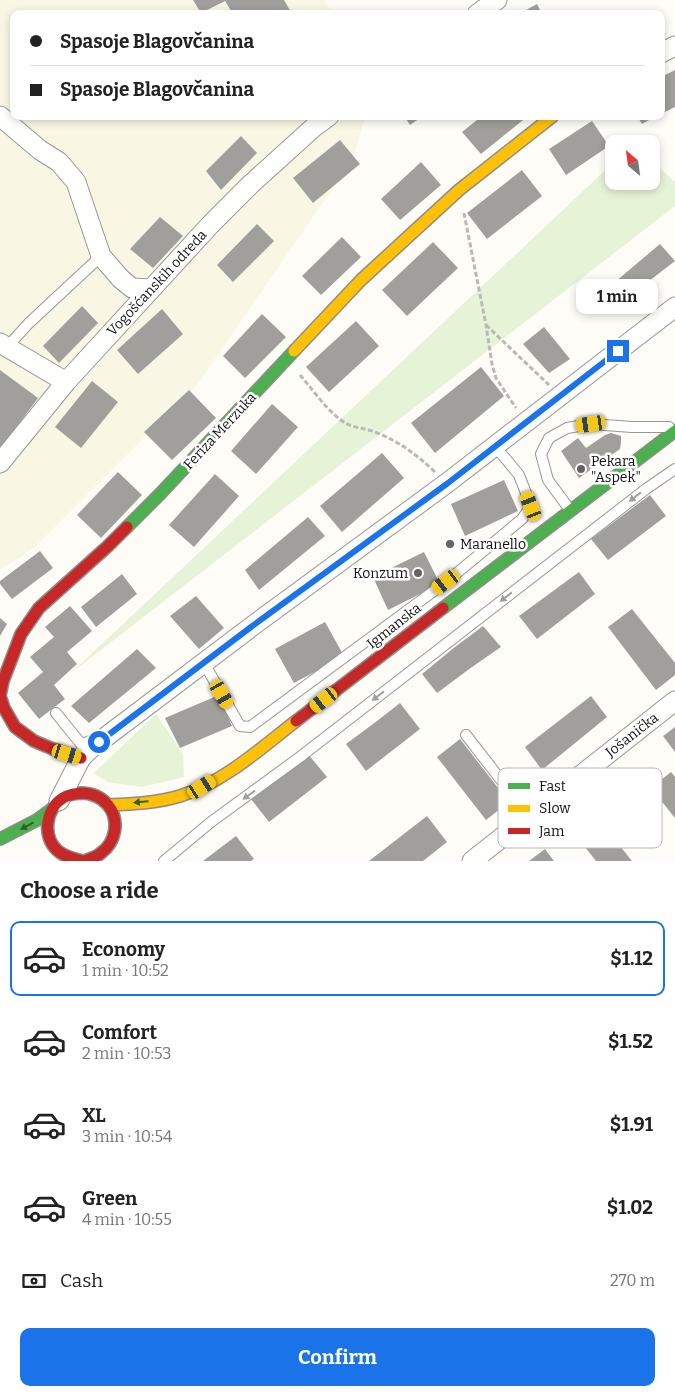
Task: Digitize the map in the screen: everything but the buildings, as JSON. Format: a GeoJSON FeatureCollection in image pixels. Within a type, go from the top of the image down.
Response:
{"type":"FeatureCollection","features":[{"type":"Feature","properties":{"kind":"main road","name":"Feriza Merzuka"},"geometry":{"type":"LineString","coordinates":[[82,758],[52,749],[15,727],[4,708],[0,696],[3,681],[22,634],[39,608],[108,546],[161,493],[361,280],[459,190],[548,120]]}},
{"type":"Feature","properties":{"kind":"main road","name":"Igmanska"},"geometry":{"type":"LineString","coordinates":[[101,800],[147,802],[173,798],[202,787],[245,760],[675,431]]}},
{"type":"Feature","properties":{"kind":"main road"},"geometry":{"type":"LineString","coordinates":[[0,840],[37,820],[67,796],[76,793],[86,793],[101,800],[114,815],[116,828],[111,849]]}},
{"type":"Feature","properties":{"kind":"main road","name":"Igmanska"},"geometry":{"type":"LineString","coordinates":[[151,814],[173,798]]}},
{"type":"Feature","properties":{"kind":"main road"},"geometry":{"type":"LineString","coordinates":[[55,805],[48,819],[49,846],[74,860],[94,858],[104,853],[111,849],[128,830]]}},
{"type":"Feature","properties":{"kind":"main road"},"geometry":{"type":"LineString","coordinates":[[0,840],[18,842]]}},
{"type":"Feature","properties":{"kind":"street"},"geometry":{"type":"LineString","coordinates":[[483,10],[497,0]]}},
{"type":"Feature","properties":{"kind":"street"},"geometry":{"type":"LineString","coordinates":[[0,116],[40,150],[59,162],[76,182],[101,256],[121,279],[132,288],[151,289]]}},
{"type":"Feature","properties":{"kind":"street","name":"Vogošćanskih odreda"},"geometry":{"type":"LineString","coordinates":[[0,463],[66,382],[210,225],[251,184],[324,120]]}},
{"type":"Feature","properties":{"kind":"street"},"geometry":{"type":"LineString","coordinates":[[55,805],[82,758],[91,748],[448,483],[675,307]]}},
{"type":"Feature","properties":{"kind":"street"},"geometry":{"type":"LineString","coordinates":[[4,344],[66,382]]}},
{"type":"Feature","properties":{"kind":"street","name":"Jošanička"},"geometry":{"type":"LineString","coordinates":[[590,768],[675,701]]}},
{"type":"Feature","properties":{"kind":"street"},"geometry":{"type":"LineString","coordinates":[[82,758],[85,780],[89,790],[101,800]]}},
{"type":"Feature","properties":{"kind":"street","name":"Jošanička"},"geometry":{"type":"LineString","coordinates":[[472,861],[498,840]]}},
{"type":"Feature","properties":{"kind":"lane"},"geometry":{"type":"LineString","coordinates":[[4,344],[101,256]]}},
{"type":"Feature","properties":{"kind":"lane"},"geometry":{"type":"LineString","coordinates":[[570,510],[548,480],[540,454],[549,438],[567,428],[591,424],[632,427],[675,427]]}},
{"type":"Feature","properties":{"kind":"lane"},"geometry":{"type":"LineString","coordinates":[[204,663],[240,726],[250,727],[446,582],[522,519],[531,506],[519,475],[495,446]]}},
{"type":"Feature","properties":{"kind":"lane"},"geometry":{"type":"LineString","coordinates":[[164,861],[211,822],[300,757],[646,489],[675,470]]}},
{"type":"Feature","properties":{"kind":"lane"},"geometry":{"type":"LineString","coordinates":[[56,714],[81,744],[106,736]]}},
{"type":"Feature","properties":{"kind":"lane"},"geometry":{"type":"LineString","coordinates":[[466,734],[498,776]]}},
{"type":"Feature","properties":{"kind":"path"},"geometry":{"type":"LineString","coordinates":[[459,190],[492,364],[496,378],[525,423]]}},
{"type":"Feature","properties":{"kind":"path"},"geometry":{"type":"LineString","coordinates":[[486,325],[560,396]]}},
{"type":"Feature","properties":{"kind":"path"},"geometry":{"type":"LineString","coordinates":[[286,360],[331,411],[344,422],[350,426],[374,432],[398,443],[416,454],[448,483]]}},
{"type":"Feature","properties":{"kind":"shaded area"},"geometry":{"type":"Polygon","coordinates":[[[0,0],[324,0],[330,10],[10,10],[10,120],[364,120],[353,159],[197,385],[33,549],[0,570],[0,0]]]}},
{"type":"Feature","properties":{"kind":"green space"},"geometry":{"type":"Polygon","coordinates":[[[660,168],[675,182],[675,206],[71,673],[605,170],[605,190],[660,190],[660,168]]]}},
{"type":"Feature","properties":{"kind":"green space"},"geometry":{"type":"Polygon","coordinates":[[[156,714],[183,754],[184,777],[142,787],[108,782],[94,773],[156,714]]]}},
{"type":"Feature","properties":{"kind":"traffic: fast"},"geometry":{"type":"LineString","coordinates":[[127,527],[294,351]]}},
{"type":"Feature","properties":{"kind":"traffic: fast"},"geometry":{"type":"LineString","coordinates":[[443,608],[675,431]]}},
{"type":"Feature","properties":{"kind":"traffic: fast"},"geometry":{"type":"LineString","coordinates":[[0,839],[37,820],[52,809]]}},
{"type":"Feature","properties":{"kind":"traffic: slow"},"geometry":{"type":"LineString","coordinates":[[294,351],[361,280],[459,190],[548,120]]}},
{"type":"Feature","properties":{"kind":"traffic: slow"},"geometry":{"type":"LineString","coordinates":[[108,805],[162,800],[196,790],[227,774],[296,721]]}},
{"type":"Feature","properties":{"kind":"traffic: jam"},"geometry":{"type":"LineString","coordinates":[[81,758],[34,741],[15,727],[4,708],[0,696],[3,681],[21,634],[39,608],[127,527]]}},
{"type":"Feature","properties":{"kind":"traffic: jam"},"geometry":{"type":"LineString","coordinates":[[296,721],[443,608]]}},
{"type":"Feature","properties":{"kind":"traffic: jam"},"geometry":{"type":"LineString","coordinates":[[83,861],[73,859],[58,851],[53,845],[48,831],[49,816],[57,803],[67,796],[81,793],[96,796],[105,802],[112,811],[115,824],[113,837],[106,848],[97,856],[84,861]]}},
{"type":"Feature","properties":{"kind":"place","name":"Pekara \"Aspek\""},"geometry":{"type":"Point","coordinates":[581,469]}},
{"type":"Feature","properties":{"kind":"place","name":"Maranello"},"geometry":{"type":"Point","coordinates":[450,544]}},
{"type":"Feature","properties":{"kind":"place","name":"Konzum"},"geometry":{"type":"Point","coordinates":[418,573]}},
{"type":"Feature","properties":{"kind":"route"},"geometry":{"type":"LineString","coordinates":[[99,742],[251,627],[448,483],[618,351]]}}]}
